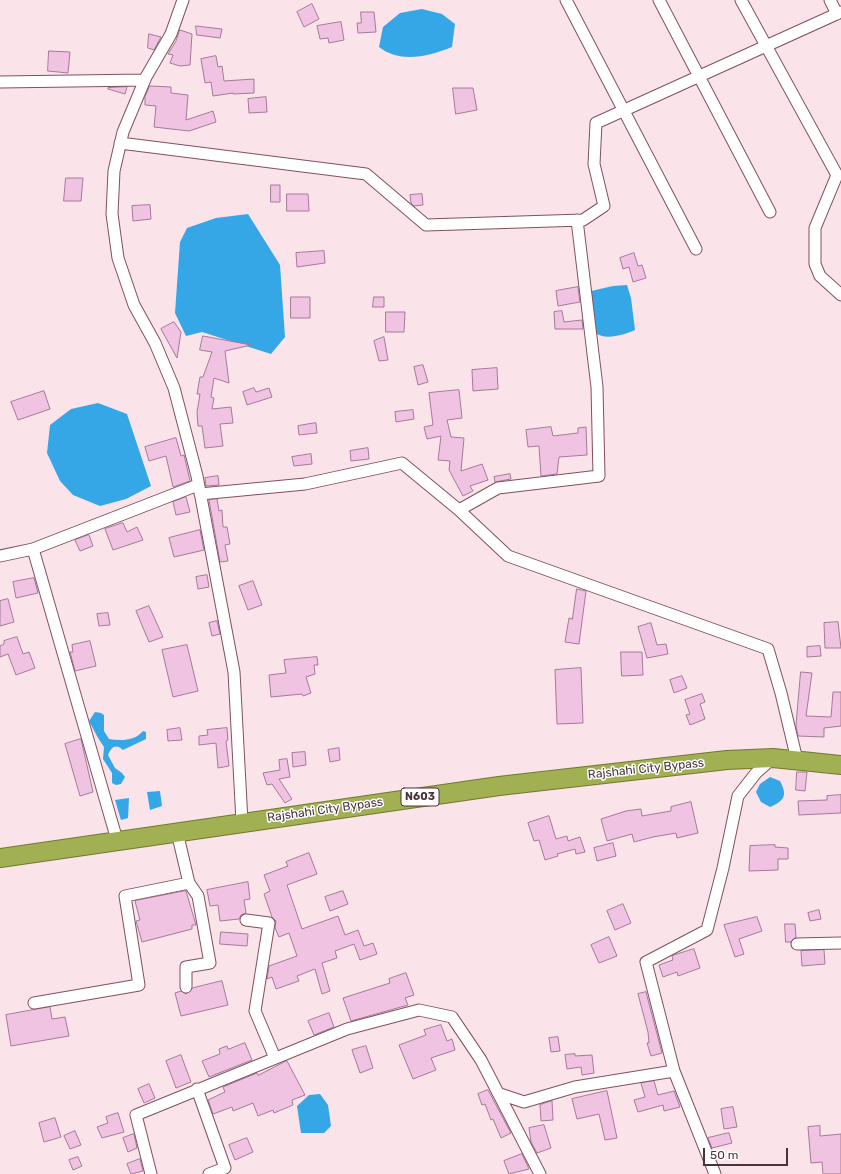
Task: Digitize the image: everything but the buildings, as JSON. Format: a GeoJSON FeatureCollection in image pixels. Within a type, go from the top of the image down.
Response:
{"type":"FeatureCollection","features":[{"type":"Feature","properties":{"kind":"highway","name":"Rajshahi City Bypass"},"geometry":{"type":"LineString","coordinates":[[0,858],[499,786],[727,760],[773,758],[841,765]]}},
{"type":"Feature","properties":{"kind":"street"},"geometry":{"type":"LineString","coordinates":[[183,0],[171,34],[145,80],[122,132],[114,171],[112,214],[118,258],[134,305],[155,343],[174,388],[199,489],[234,672],[242,822]]}},
{"type":"Feature","properties":{"kind":"street"},"geometry":{"type":"LineString","coordinates":[[566,0],[696,249]]}},
{"type":"Feature","properties":{"kind":"street"},"geometry":{"type":"LineString","coordinates":[[659,0],[770,212]]}},
{"type":"Feature","properties":{"kind":"street"},"geometry":{"type":"LineString","coordinates":[[741,0],[837,175],[815,228],[815,264],[820,276],[841,295]]}},
{"type":"Feature","properties":{"kind":"street"},"geometry":{"type":"LineString","coordinates":[[120,143],[366,174],[426,225],[583,220],[604,206],[594,164],[596,123],[839,13],[830,0]]}},
{"type":"Feature","properties":{"kind":"street"},"geometry":{"type":"LineString","coordinates":[[0,82],[145,80]]}},
{"type":"Feature","properties":{"kind":"street"},"geometry":{"type":"LineString","coordinates":[[459,510],[498,488],[599,476],[597,387],[577,220]]}},
{"type":"Feature","properties":{"kind":"street"},"geometry":{"type":"LineString","coordinates":[[0,556],[33,549],[199,489],[305,484],[402,463],[459,510],[508,556],[768,649],[781,693],[797,760]]}},
{"type":"Feature","properties":{"kind":"street"},"geometry":{"type":"LineString","coordinates":[[33,549],[117,840]]}},
{"type":"Feature","properties":{"kind":"street"},"geometry":{"type":"LineString","coordinates":[[715,1174],[674,1071],[646,962],[707,930],[723,868],[738,796],[756,773],[773,758]]}},
{"type":"Feature","properties":{"kind":"street"},"geometry":{"type":"LineString","coordinates":[[177,832],[189,883],[198,896],[210,963],[186,967],[186,987]]}},
{"type":"Feature","properties":{"kind":"street"},"geometry":{"type":"LineString","coordinates":[[34,1003],[139,985],[125,896],[189,883]]}},
{"type":"Feature","properties":{"kind":"street"},"geometry":{"type":"LineString","coordinates":[[246,920],[269,923],[255,1011],[275,1058]]}},
{"type":"Feature","properties":{"kind":"street"},"geometry":{"type":"LineString","coordinates":[[797,944],[841,942]]}},
{"type":"Feature","properties":{"kind":"street"},"geometry":{"type":"LineString","coordinates":[[151,1174],[136,1115],[347,1029],[419,1010],[452,1017],[481,1060],[500,1094],[540,1174]]}},
{"type":"Feature","properties":{"kind":"street"},"geometry":{"type":"LineString","coordinates":[[500,1094],[524,1102],[575,1088],[674,1071]]}},
{"type":"Feature","properties":{"kind":"street"},"geometry":{"type":"LineString","coordinates":[[197,1089],[224,1168],[209,1174]]}},
{"type":"Feature","properties":{"kind":"water"},"geometry":{"type":"Polygon","coordinates":[[[422,9],[442,14],[455,24],[452,47],[425,55],[406,57],[396,55],[379,47],[383,27],[400,13],[422,9]]]}},
{"type":"Feature","properties":{"kind":"water"},"geometry":{"type":"Polygon","coordinates":[[[248,214],[280,265],[285,337],[271,354],[202,332],[186,336],[175,313],[180,242],[187,228],[216,218],[248,214]]]}},
{"type":"Feature","properties":{"kind":"water"},"geometry":{"type":"Polygon","coordinates":[[[627,285],[631,298],[635,330],[625,334],[608,337],[598,335],[594,332],[591,291],[613,286],[627,285]]]}},
{"type":"Feature","properties":{"kind":"water"},"geometry":{"type":"Polygon","coordinates":[[[98,403],[127,414],[151,486],[126,499],[100,506],[73,495],[60,481],[47,453],[50,425],[71,409],[98,403]]]}},
{"type":"Feature","properties":{"kind":"water"},"geometry":{"type":"Polygon","coordinates":[[[95,712],[104,715],[104,731],[109,739],[128,740],[136,737],[143,731],[146,732],[146,739],[123,750],[116,746],[109,752],[108,755],[115,768],[125,777],[121,784],[116,785],[112,783],[112,773],[103,759],[104,747],[89,721],[95,712]]]}},
{"type":"Feature","properties":{"kind":"water"},"geometry":{"type":"Polygon","coordinates":[[[770,777],[780,781],[784,794],[779,803],[770,807],[761,802],[756,792],[760,784],[770,777]]]}},
{"type":"Feature","properties":{"kind":"water"},"geometry":{"type":"Polygon","coordinates":[[[160,791],[162,806],[150,810],[147,792],[160,791]]]}},
{"type":"Feature","properties":{"kind":"water"},"geometry":{"type":"Polygon","coordinates":[[[129,798],[128,818],[121,820],[115,800],[129,798]]]}},
{"type":"Feature","properties":{"kind":"water"},"geometry":{"type":"Polygon","coordinates":[[[320,1094],[328,1105],[331,1126],[324,1133],[301,1133],[297,1106],[309,1095],[320,1094]]]}}]}
